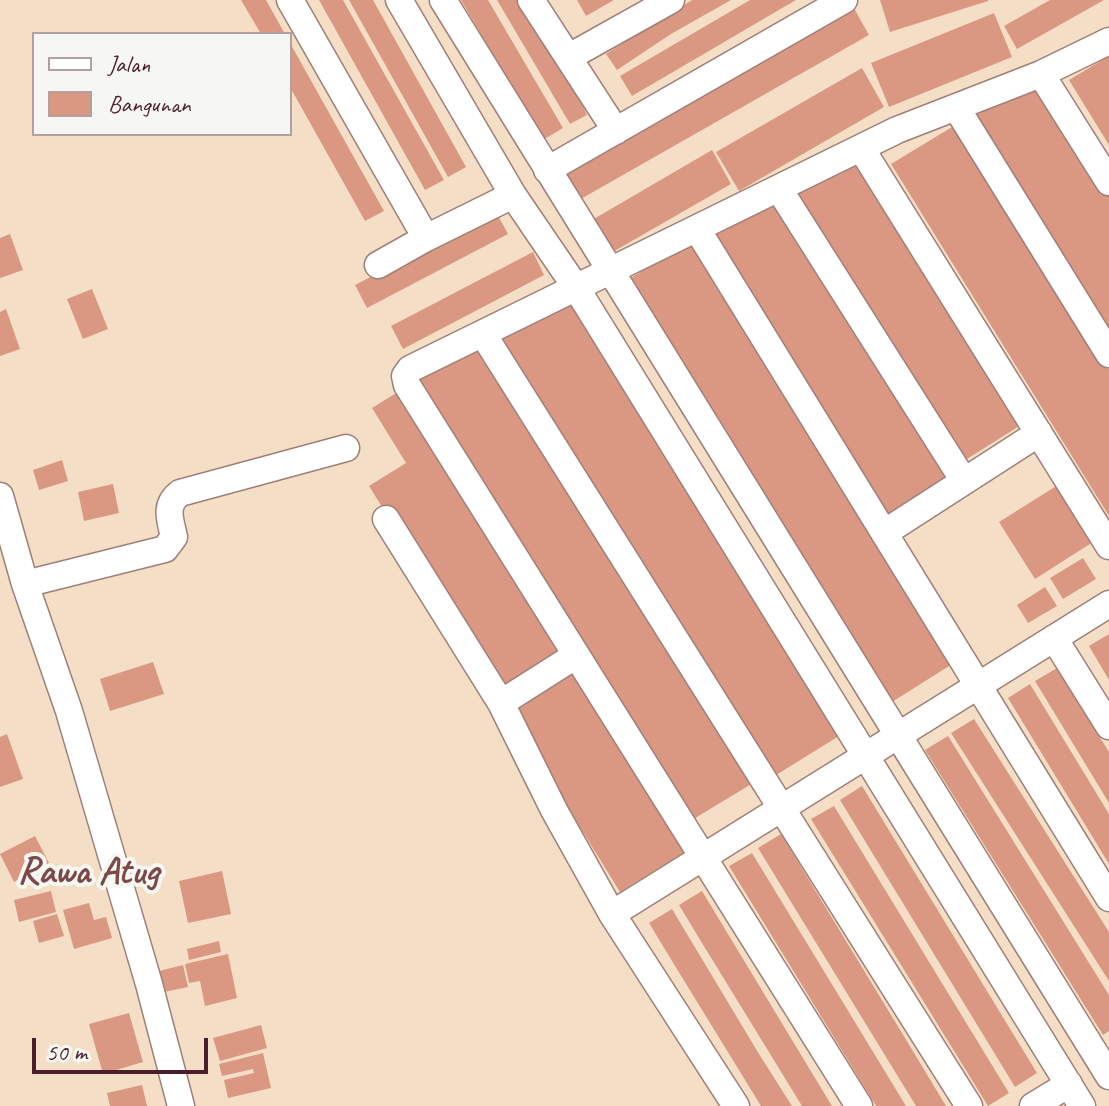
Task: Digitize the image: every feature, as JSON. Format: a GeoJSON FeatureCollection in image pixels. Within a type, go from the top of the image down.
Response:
{"type":"FeatureCollection","features":[{"type":"Feature","properties":{"kind":"street"},"geometry":{"type":"LineString","coordinates":[[290,0],[426,238]]}},
{"type":"Feature","properties":{"kind":"street"},"geometry":{"type":"LineString","coordinates":[[399,0],[534,189],[609,272],[1107,1067]]}},
{"type":"Feature","properties":{"kind":"street"},"geometry":{"type":"LineString","coordinates":[[443,0],[579,287],[1075,1095],[1033,1106]]}},
{"type":"Feature","properties":{"kind":"street"},"geometry":{"type":"LineString","coordinates":[[531,0],[616,131]]}},
{"type":"Feature","properties":{"kind":"street"},"geometry":{"type":"LineString","coordinates":[[569,57],[671,0]]}},
{"type":"Feature","properties":{"kind":"street"},"geometry":{"type":"LineString","coordinates":[[378,265],[426,238],[534,189],[616,131],[844,0]]}},
{"type":"Feature","properties":{"kind":"street"},"geometry":{"type":"LineString","coordinates":[[859,1106],[575,656],[407,385],[405,376],[410,369],[861,148],[1041,74],[1109,41]]}},
{"type":"Feature","properties":{"kind":"street"},"geometry":{"type":"LineString","coordinates":[[1041,74],[1109,182]]}},
{"type":"Feature","properties":{"kind":"street"},"geometry":{"type":"LineString","coordinates":[[956,107],[1109,354]]}},
{"type":"Feature","properties":{"kind":"street"},"geometry":{"type":"LineString","coordinates":[[861,148],[1109,546]]}},
{"type":"Feature","properties":{"kind":"street"},"geometry":{"type":"LineString","coordinates":[[779,189],[964,481]]}},
{"type":"Feature","properties":{"kind":"street"},"geometry":{"type":"LineString","coordinates":[[697,229],[1109,898]]}},
{"type":"Feature","properties":{"kind":"street"},"geometry":{"type":"LineString","coordinates":[[483,334],[969,1106]]}},
{"type":"Feature","properties":{"kind":"street"},"geometry":{"type":"LineString","coordinates":[[884,533],[1039,433]]}},
{"type":"Feature","properties":{"kind":"street"},"geometry":{"type":"LineString","coordinates":[[25,584],[165,549],[174,537],[168,508],[171,499],[180,493],[346,448]]}},
{"type":"Feature","properties":{"kind":"street"},"geometry":{"type":"LineString","coordinates":[[0,496],[25,584],[69,711],[149,984],[181,1106]]}},
{"type":"Feature","properties":{"kind":"street"},"geometry":{"type":"LineString","coordinates":[[386,519],[501,703],[554,810],[612,914],[736,1106]]}},
{"type":"Feature","properties":{"kind":"street"},"geometry":{"type":"LineString","coordinates":[[612,914],[1109,604]]}},
{"type":"Feature","properties":{"kind":"street"},"geometry":{"type":"LineString","coordinates":[[1054,638],[1109,726]]}},
{"type":"Feature","properties":{"kind":"street"},"geometry":{"type":"LineString","coordinates":[[501,703],[575,656]]}},
{"type":"Feature","properties":{"kind":"building"},"geometry":{"type":"Polygon","coordinates":[[[241,0],[266,0],[284,32],[260,32],[241,0]]]}},
{"type":"Feature","properties":{"kind":"building"},"geometry":{"type":"Polygon","coordinates":[[[319,0],[343,0],[444,180],[425,190],[319,0]]]}},
{"type":"Feature","properties":{"kind":"building"},"geometry":{"type":"Polygon","coordinates":[[[349,0],[373,0],[466,167],[448,177],[349,0]]]}},
{"type":"Feature","properties":{"kind":"building"},"geometry":{"type":"Polygon","coordinates":[[[461,0],[488,0],[563,128],[543,140],[461,0]]]}},
{"type":"Feature","properties":{"kind":"building"},"geometry":{"type":"Polygon","coordinates":[[[497,0],[521,0],[569,78],[587,115],[570,124],[497,0]]]}},
{"type":"Feature","properties":{"kind":"building"},"geometry":{"type":"Polygon","coordinates":[[[577,0],[614,0],[586,16],[577,0]]]}},
{"type":"Feature","properties":{"kind":"building"},"geometry":{"type":"Polygon","coordinates":[[[692,0],[731,0],[671,34],[617,70],[606,54],[692,0]]]}},
{"type":"Feature","properties":{"kind":"building"},"geometry":{"type":"Polygon","coordinates":[[[750,0],[796,0],[632,96],[620,76],[750,0]]]}},
{"type":"Feature","properties":{"kind":"building"},"geometry":{"type":"Polygon","coordinates":[[[880,0],[988,0],[988,1],[890,32],[880,0]]]}},
{"type":"Feature","properties":{"kind":"building"},"geometry":{"type":"Polygon","coordinates":[[[1050,0],[1104,0],[1017,49],[1004,26],[1050,0]]]}},
{"type":"Feature","properties":{"kind":"building"},"geometry":{"type":"Polygon","coordinates":[[[851,3],[869,35],[579,200],[560,168],[851,3]]]}},
{"type":"Feature","properties":{"kind":"building"},"geometry":{"type":"Polygon","coordinates":[[[994,13],[1012,57],[889,107],[871,63],[994,13]]]}},
{"type":"Feature","properties":{"kind":"building"},"geometry":{"type":"Polygon","coordinates":[[[292,47],[384,211],[365,221],[292,91],[292,47]]]}},
{"type":"Feature","properties":{"kind":"building"},"geometry":{"type":"Polygon","coordinates":[[[1109,56],[1109,145],[1069,80],[1109,56]]]}},
{"type":"Feature","properties":{"kind":"building"},"geometry":{"type":"Polygon","coordinates":[[[862,68],[884,107],[739,191],[716,152],[862,68]]]}},
{"type":"Feature","properties":{"kind":"building"},"geometry":{"type":"Polygon","coordinates":[[[1040,77],[1109,188],[1109,334],[974,117],[1040,77]]]}},
{"type":"Feature","properties":{"kind":"building"},"geometry":{"type":"Polygon","coordinates":[[[957,124],[1109,369],[1109,516],[891,164],[957,124]]]}},
{"type":"Feature","properties":{"kind":"building"},"geometry":{"type":"Polygon","coordinates":[[[712,150],[731,184],[611,253],[592,220],[712,150]]]}},
{"type":"Feature","properties":{"kind":"building"},"geometry":{"type":"Polygon","coordinates":[[[858,156],[1024,423],[959,464],[793,196],[858,156]]]}},
{"type":"Feature","properties":{"kind":"building"},"geometry":{"type":"Polygon","coordinates":[[[778,196],[955,480],[889,521],[713,237],[778,196]]]}},
{"type":"Feature","properties":{"kind":"building"},"geometry":{"type":"Polygon","coordinates":[[[496,212],[508,234],[367,308],[355,285],[496,212]]]}},
{"type":"Feature","properties":{"kind":"building"},"geometry":{"type":"Polygon","coordinates":[[[10,234],[23,270],[0,278],[0,238],[10,234]]]}},
{"type":"Feature","properties":{"kind":"building"},"geometry":{"type":"Polygon","coordinates":[[[695,238],[957,661],[892,702],[629,279],[695,238]]]}},
{"type":"Feature","properties":{"kind":"building"},"geometry":{"type":"Polygon","coordinates":[[[533,252],[544,275],[403,349],[391,326],[533,252]]]}},
{"type":"Feature","properties":{"kind":"building"},"geometry":{"type":"Polygon","coordinates":[[[92,289],[108,329],[83,339],[67,299],[92,289]]]}},
{"type":"Feature","properties":{"kind":"building"},"geometry":{"type":"Polygon","coordinates":[[[566,296],[839,736],[773,777],[500,337],[566,296]]]}},
{"type":"Feature","properties":{"kind":"building"},"geometry":{"type":"Polygon","coordinates":[[[6,309],[20,349],[0,356],[0,312],[6,309]]]}},
{"type":"Feature","properties":{"kind":"building"},"geometry":{"type":"Polygon","coordinates":[[[479,341],[753,783],[687,823],[413,382],[479,341]]]}},
{"type":"Feature","properties":{"kind":"building"},"geometry":{"type":"Polygon","coordinates":[[[401,390],[568,659],[502,700],[369,486],[406,463],[372,408],[401,390]]]}},
{"type":"Feature","properties":{"kind":"building"},"geometry":{"type":"Polygon","coordinates":[[[62,460],[68,481],[39,490],[33,470],[62,460]]]}},
{"type":"Feature","properties":{"kind":"building"},"geometry":{"type":"Polygon","coordinates":[[[113,484],[119,513],[84,521],[78,492],[113,484]]]}},
{"type":"Feature","properties":{"kind":"building"},"geometry":{"type":"Polygon","coordinates":[[[1058,485],[1093,542],[1035,579],[999,522],[1058,485]]]}},
{"type":"Feature","properties":{"kind":"building"},"geometry":{"type":"Polygon","coordinates":[[[1083,558],[1096,579],[1063,599],[1050,578],[1083,558]]]}},
{"type":"Feature","properties":{"kind":"building"},"geometry":{"type":"Polygon","coordinates":[[[1045,587],[1057,606],[1028,623],[1017,605],[1045,587]]]}},
{"type":"Feature","properties":{"kind":"building"},"geometry":{"type":"Polygon","coordinates":[[[1109,634],[1109,680],[1089,646],[1109,634]]]}},
{"type":"Feature","properties":{"kind":"building"},"geometry":{"type":"Polygon","coordinates":[[[153,662],[164,694],[110,711],[100,679],[153,662]]]}},
{"type":"Feature","properties":{"kind":"building"},"geometry":{"type":"Polygon","coordinates":[[[569,663],[686,851],[620,892],[504,704],[569,663]]]}},
{"type":"Feature","properties":{"kind":"building"},"geometry":{"type":"Polygon","coordinates":[[[1057,668],[1109,752],[1109,803],[1035,681],[1057,668]]]}},
{"type":"Feature","properties":{"kind":"building"},"geometry":{"type":"Polygon","coordinates":[[[1030,684],[1109,814],[1109,864],[1008,698],[1030,684]]]}},
{"type":"Feature","properties":{"kind":"building"},"geometry":{"type":"Polygon","coordinates":[[[974,719],[1109,932],[1109,981],[951,733],[974,719]]]}},
{"type":"Feature","properties":{"kind":"building"},"geometry":{"type":"Polygon","coordinates":[[[7,734],[23,779],[0,787],[0,737],[7,734]]]}},
{"type":"Feature","properties":{"kind":"building"},"geometry":{"type":"Polygon","coordinates":[[[948,736],[1109,995],[1109,1031],[1103,1035],[925,750],[948,736]]]}},
{"type":"Feature","properties":{"kind":"building"},"geometry":{"type":"Polygon","coordinates":[[[862,786],[1037,1073],[1015,1087],[840,800],[862,786]]]}},
{"type":"Feature","properties":{"kind":"building"},"geometry":{"type":"Polygon","coordinates":[[[834,806],[1009,1093],[988,1106],[811,819],[834,806]]]}},
{"type":"Feature","properties":{"kind":"building"},"geometry":{"type":"Polygon","coordinates":[[[781,834],[946,1106],[916,1106],[758,848],[781,834]]]}},
{"type":"Feature","properties":{"kind":"building"},"geometry":{"type":"Polygon","coordinates":[[[35,836],[49,863],[14,882],[0,854],[35,836]]]}},
{"type":"Feature","properties":{"kind":"building"},"geometry":{"type":"Polygon","coordinates":[[[752,853],[906,1106],[876,1106],[729,866],[752,853]]]}},
{"type":"Feature","properties":{"kind":"building"},"geometry":{"type":"Polygon","coordinates":[[[222,871],[231,914],[188,923],[179,881],[222,871]]]}},
{"type":"Feature","properties":{"kind":"building"},"geometry":{"type":"Polygon","coordinates":[[[51,891],[56,912],[19,922],[14,900],[51,891]]]}},
{"type":"Feature","properties":{"kind":"building"},"geometry":{"type":"Polygon","coordinates":[[[702,891],[832,1106],[802,1106],[679,905],[702,891]]]}},
{"type":"Feature","properties":{"kind":"building"},"geometry":{"type":"Polygon","coordinates":[[[89,903],[94,920],[106,917],[112,938],[74,949],[63,910],[89,903]]]}},
{"type":"Feature","properties":{"kind":"building"},"geometry":{"type":"Polygon","coordinates":[[[672,909],[792,1106],[761,1106],[672,961],[649,923],[672,909]]]}},
{"type":"Feature","properties":{"kind":"building"},"geometry":{"type":"Polygon","coordinates":[[[57,914],[64,936],[39,943],[33,921],[57,914]]]}},
{"type":"Feature","properties":{"kind":"building"},"geometry":{"type":"Polygon","coordinates":[[[219,941],[221,952],[189,960],[187,949],[219,941]]]}},
{"type":"Feature","properties":{"kind":"building"},"geometry":{"type":"Polygon","coordinates":[[[228,954],[237,998],[205,1006],[200,981],[189,983],[185,964],[228,954]]]}},
{"type":"Feature","properties":{"kind":"building"},"geometry":{"type":"Polygon","coordinates":[[[183,965],[188,987],[164,992],[159,971],[183,965]]]}},
{"type":"Feature","properties":{"kind":"building"},"geometry":{"type":"Polygon","coordinates":[[[129,1013],[143,1062],[103,1074],[89,1024],[129,1013]]]}},
{"type":"Feature","properties":{"kind":"building"},"geometry":{"type":"Polygon","coordinates":[[[261,1025],[267,1048],[220,1061],[213,1038],[261,1025]]]}},
{"type":"Feature","properties":{"kind":"building"},"geometry":{"type":"Polygon","coordinates":[[[263,1053],[271,1088],[228,1098],[224,1080],[254,1073],[253,1069],[222,1076],[219,1064],[263,1053]]]}},
{"type":"Feature","properties":{"kind":"building"},"geometry":{"type":"Polygon","coordinates":[[[142,1085],[147,1106],[110,1106],[107,1093],[142,1085]]]}},
{"type":"Feature","properties":{"kind":"district","name":"Rawa Atug"},"geometry":{"type":"Point","coordinates":[88,873]}}]}
